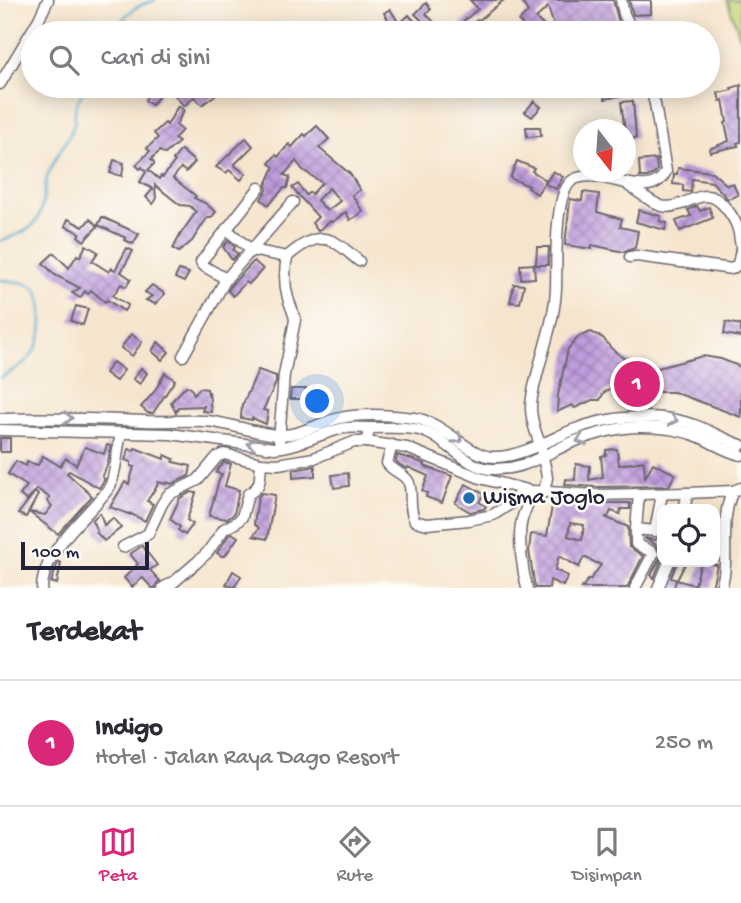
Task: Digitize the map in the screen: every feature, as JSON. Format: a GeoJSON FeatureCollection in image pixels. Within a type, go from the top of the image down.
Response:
{"type":"FeatureCollection","features":[{"type":"Feature","properties":{"kind":"street"},"geometry":{"type":"LineString","coordinates":[[37,21],[48,0]]}},
{"type":"Feature","properties":{"kind":"street"},"geometry":{"type":"LineString","coordinates":[[621,0],[628,21]]}},
{"type":"Feature","properties":{"kind":"street"},"geometry":{"type":"LineString","coordinates":[[0,84],[21,48]]}},
{"type":"Feature","properties":{"kind":"street"},"geometry":{"type":"LineString","coordinates":[[391,445],[387,463],[410,484],[410,512],[415,521],[427,524],[469,520],[493,514],[534,491],[547,478],[540,444],[531,419],[531,400],[554,311],[558,217],[564,190],[579,178],[610,179],[626,184],[654,186],[663,179],[666,171],[653,98]]}},
{"type":"Feature","properties":{"kind":"street"},"geometry":{"type":"LineString","coordinates":[[626,184],[660,206],[673,206],[701,197],[712,196],[718,199],[738,225],[741,249],[738,264],[732,269],[631,257]]}},
{"type":"Feature","properties":{"kind":"street"},"geometry":{"type":"LineString","coordinates":[[226,279],[201,263],[259,188]]}},
{"type":"Feature","properties":{"kind":"street"},"geometry":{"type":"LineString","coordinates":[[183,356],[226,279],[293,202]]}},
{"type":"Feature","properties":{"kind":"street"},"geometry":{"type":"LineString","coordinates":[[226,229],[251,250],[287,257]]}},
{"type":"Feature","properties":{"kind":"street"},"geometry":{"type":"LineString","coordinates":[[280,448],[284,376],[295,320],[285,286],[287,257],[304,243],[323,239],[331,240],[359,261]]}},
{"type":"Feature","properties":{"kind":"street"},"geometry":{"type":"LineString","coordinates":[[0,419],[206,421],[279,435],[339,418],[370,416],[446,431],[487,457],[506,456],[591,424],[649,416],[685,422],[741,445]]}},
{"type":"Feature","properties":{"kind":"street"},"geometry":{"type":"LineString","coordinates":[[0,430],[170,434],[280,448],[343,428],[370,428],[397,422]]}},
{"type":"Feature","properties":{"kind":"street"},"geometry":{"type":"LineString","coordinates":[[417,424],[458,454],[488,469],[510,468],[543,458],[567,445],[603,433],[639,427],[701,437],[733,454],[741,455]]}},
{"type":"Feature","properties":{"kind":"street"},"geometry":{"type":"LineString","coordinates":[[366,442],[370,428]]}},
{"type":"Feature","properties":{"kind":"street"},"geometry":{"type":"LineString","coordinates":[[42,588],[51,561],[64,539],[112,483],[121,434]]}},
{"type":"Feature","properties":{"kind":"street"},"geometry":{"type":"LineString","coordinates":[[123,547],[148,534],[167,495],[198,480],[217,457],[224,454],[261,463],[278,464],[310,459],[354,442],[366,442],[416,451],[480,478],[534,491],[596,495],[737,490]]}},
{"type":"Feature","properties":{"kind":"street"},"geometry":{"type":"LineString","coordinates":[[163,588],[196,564],[223,529],[242,517],[248,494],[259,485],[261,463]]}},
{"type":"Feature","properties":{"kind":"street"},"geometry":{"type":"LineString","coordinates":[[721,588],[726,557],[726,509],[728,501],[737,490]]}},
{"type":"Feature","properties":{"kind":"street"},"geometry":{"type":"LineString","coordinates":[[527,588],[520,532],[521,522],[534,491]]}},
{"type":"Feature","properties":{"kind":"street"},"geometry":{"type":"LineString","coordinates":[[685,504],[688,493]]}},
{"type":"Feature","properties":{"kind":"street"},"geometry":{"type":"LineString","coordinates":[[635,588],[653,554],[636,544],[639,494]]}},
{"type":"Feature","properties":{"kind":"street"},"geometry":{"type":"LineString","coordinates":[[636,529],[655,531],[662,494]]}},
{"type":"Feature","properties":{"kind":"street"},"geometry":{"type":"LineString","coordinates":[[658,588],[667,567]]}},
{"type":"Feature","properties":{"kind":"green space"},"geometry":{"type":"Polygon","coordinates":[[[727,0],[741,0],[741,40],[727,0]]]}},
{"type":"Feature","properties":{"kind":"building"},"geometry":{"type":"Polygon","coordinates":[[[470,0],[504,0],[478,21],[464,21],[478,9],[470,0]]]}},
{"type":"Feature","properties":{"kind":"building"},"geometry":{"type":"Polygon","coordinates":[[[521,0],[613,0],[618,21],[552,21],[548,7],[536,18],[539,21],[519,21],[528,12],[521,0]]]}},
{"type":"Feature","properties":{"kind":"building"},"geometry":{"type":"Polygon","coordinates":[[[629,0],[651,0],[651,14],[633,15],[629,0]]]}},
{"type":"Feature","properties":{"kind":"building"},"geometry":{"type":"Polygon","coordinates":[[[426,3],[431,9],[426,14],[433,21],[422,21],[415,14],[426,3]]]}},
{"type":"Feature","properties":{"kind":"building"},"geometry":{"type":"Polygon","coordinates":[[[390,9],[397,20],[389,21],[384,13],[390,9]]]}},
{"type":"Feature","properties":{"kind":"building"},"geometry":{"type":"Polygon","coordinates":[[[409,15],[414,21],[402,21],[409,15]]]}},
{"type":"Feature","properties":{"kind":"building"},"geometry":{"type":"Polygon","coordinates":[[[741,85],[741,142],[737,143],[738,146],[710,152],[709,149],[729,141],[723,100],[720,101],[719,98],[720,93],[732,90],[731,88],[741,85]]]}},
{"type":"Feature","properties":{"kind":"building"},"geometry":{"type":"Polygon","coordinates":[[[146,98],[157,98],[152,105],[145,100],[146,98]]]}},
{"type":"Feature","properties":{"kind":"building"},"geometry":{"type":"Polygon","coordinates":[[[177,98],[193,98],[184,106],[177,98]]]}},
{"type":"Feature","properties":{"kind":"building"},"geometry":{"type":"Polygon","coordinates":[[[195,98],[211,98],[202,105],[195,98]]]}},
{"type":"Feature","properties":{"kind":"building"},"geometry":{"type":"Polygon","coordinates":[[[534,101],[541,107],[532,117],[525,112],[534,101]]]}},
{"type":"Feature","properties":{"kind":"building"},"geometry":{"type":"Polygon","coordinates":[[[633,101],[634,119],[623,119],[621,102],[633,101]]]}},
{"type":"Feature","properties":{"kind":"building"},"geometry":{"type":"Polygon","coordinates":[[[178,106],[184,110],[176,125],[182,130],[174,139],[179,142],[165,154],[160,151],[151,159],[154,164],[148,170],[159,179],[163,177],[181,150],[195,162],[186,172],[181,168],[173,178],[196,196],[194,198],[216,212],[211,218],[207,218],[192,241],[179,252],[173,249],[196,212],[190,206],[180,205],[155,185],[156,200],[153,204],[146,197],[153,189],[140,182],[146,172],[136,165],[150,151],[147,148],[158,138],[154,133],[165,123],[167,125],[178,106]]]}},
{"type":"Feature","properties":{"kind":"building"},"geometry":{"type":"Polygon","coordinates":[[[317,126],[329,139],[319,148],[350,174],[360,190],[352,195],[363,212],[350,220],[346,212],[318,231],[312,223],[318,217],[292,188],[298,184],[306,195],[310,192],[312,194],[322,183],[303,170],[296,161],[284,175],[290,177],[287,188],[268,205],[261,199],[267,190],[266,185],[274,167],[269,163],[289,144],[292,147],[304,134],[306,136],[317,126]],[[329,188],[317,200],[327,211],[340,201],[329,188]]]}},
{"type":"Feature","properties":{"kind":"building"},"geometry":{"type":"Polygon","coordinates":[[[526,127],[540,127],[541,136],[527,137],[526,127]]]}},
{"type":"Feature","properties":{"kind":"building"},"geometry":{"type":"Polygon","coordinates":[[[246,138],[253,146],[234,165],[246,174],[241,180],[229,170],[226,173],[216,167],[246,138]]]}},
{"type":"Feature","properties":{"kind":"building"},"geometry":{"type":"Polygon","coordinates":[[[656,159],[657,170],[654,174],[640,177],[639,161],[656,159]]]}},
{"type":"Feature","properties":{"kind":"building"},"geometry":{"type":"Polygon","coordinates":[[[114,160],[124,163],[122,176],[110,173],[114,160]]]}},
{"type":"Feature","properties":{"kind":"building"},"geometry":{"type":"Polygon","coordinates":[[[517,161],[534,168],[532,171],[546,180],[537,194],[528,188],[529,186],[510,178],[517,161]]]}},
{"type":"Feature","properties":{"kind":"building"},"geometry":{"type":"Polygon","coordinates":[[[678,168],[712,172],[727,185],[733,183],[738,195],[728,199],[712,182],[692,179],[691,192],[683,191],[683,185],[673,184],[678,168]]]}},
{"type":"Feature","properties":{"kind":"building"},"geometry":{"type":"Polygon","coordinates":[[[553,171],[563,177],[556,189],[545,184],[553,171]]]}},
{"type":"Feature","properties":{"kind":"building"},"geometry":{"type":"Polygon","coordinates":[[[583,192],[599,194],[597,212],[622,219],[620,227],[638,231],[635,248],[624,252],[592,245],[592,249],[565,245],[570,199],[582,201],[583,192]]]}},
{"type":"Feature","properties":{"kind":"building"},"geometry":{"type":"Polygon","coordinates":[[[697,206],[700,211],[709,207],[713,218],[680,231],[676,221],[691,216],[688,210],[697,206]]]}},
{"type":"Feature","properties":{"kind":"building"},"geometry":{"type":"Polygon","coordinates":[[[639,210],[661,216],[660,221],[667,223],[665,230],[636,222],[639,210]]]}},
{"type":"Feature","properties":{"kind":"building"},"geometry":{"type":"Polygon","coordinates":[[[102,217],[139,234],[133,244],[98,225],[102,217]]]}},
{"type":"Feature","properties":{"kind":"building"},"geometry":{"type":"Polygon","coordinates":[[[68,219],[83,227],[90,219],[98,226],[84,241],[78,236],[80,233],[65,226],[68,219]]]}},
{"type":"Feature","properties":{"kind":"building"},"geometry":{"type":"Polygon","coordinates":[[[228,241],[238,254],[232,260],[223,247],[228,241]]]}},
{"type":"Feature","properties":{"kind":"building"},"geometry":{"type":"Polygon","coordinates":[[[86,245],[98,252],[92,261],[109,272],[112,268],[115,270],[127,248],[133,251],[121,272],[131,279],[126,287],[121,284],[113,296],[128,305],[124,311],[107,300],[105,302],[91,290],[88,294],[85,291],[80,298],[72,293],[80,288],[55,275],[43,263],[54,253],[69,268],[77,255],[80,257],[86,245]]]}},
{"type":"Feature","properties":{"kind":"building"},"geometry":{"type":"Polygon","coordinates":[[[537,247],[549,247],[548,265],[536,265],[537,247]]]}},
{"type":"Feature","properties":{"kind":"building"},"geometry":{"type":"Polygon","coordinates":[[[254,261],[263,269],[233,296],[228,291],[232,284],[254,261]]]}},
{"type":"Feature","properties":{"kind":"building"},"geometry":{"type":"Polygon","coordinates":[[[534,264],[535,278],[521,279],[520,265],[534,264]]]}},
{"type":"Feature","properties":{"kind":"building"},"geometry":{"type":"Polygon","coordinates":[[[179,270],[189,273],[184,282],[175,278],[179,270]]]}},
{"type":"Feature","properties":{"kind":"building"},"geometry":{"type":"Polygon","coordinates":[[[514,284],[524,285],[520,303],[510,302],[514,284]]]}},
{"type":"Feature","properties":{"kind":"building"},"geometry":{"type":"Polygon","coordinates":[[[152,285],[165,294],[155,304],[146,300],[152,296],[145,292],[152,285]]]}},
{"type":"Feature","properties":{"kind":"building"},"geometry":{"type":"Polygon","coordinates":[[[76,306],[88,309],[83,325],[71,321],[76,306]]]}},
{"type":"Feature","properties":{"kind":"building"},"geometry":{"type":"Polygon","coordinates":[[[726,322],[741,325],[741,337],[724,334],[726,322]]]}},
{"type":"Feature","properties":{"kind":"building"},"geometry":{"type":"Polygon","coordinates":[[[591,332],[603,338],[623,358],[643,369],[658,368],[703,356],[721,359],[741,367],[741,417],[674,392],[623,392],[611,386],[600,400],[592,400],[575,408],[572,405],[557,412],[568,349],[579,336],[591,332]]]}},
{"type":"Feature","properties":{"kind":"building"},"geometry":{"type":"Polygon","coordinates":[[[131,334],[142,342],[132,356],[121,348],[131,334]]]}},
{"type":"Feature","properties":{"kind":"building"},"geometry":{"type":"Polygon","coordinates":[[[158,342],[169,352],[162,360],[152,351],[158,342]]]}},
{"type":"Feature","properties":{"kind":"building"},"geometry":{"type":"Polygon","coordinates":[[[113,362],[124,370],[116,381],[105,373],[113,362]]]}},
{"type":"Feature","properties":{"kind":"building"},"geometry":{"type":"Polygon","coordinates":[[[141,368],[147,373],[140,384],[133,379],[141,368]]]}},
{"type":"Feature","properties":{"kind":"building"},"geometry":{"type":"Polygon","coordinates":[[[258,370],[276,376],[276,383],[263,410],[268,411],[266,424],[252,418],[241,418],[242,404],[258,370]]]}},
{"type":"Feature","properties":{"kind":"building"},"geometry":{"type":"Polygon","coordinates":[[[165,373],[175,380],[153,413],[148,413],[141,407],[165,373]]]}},
{"type":"Feature","properties":{"kind":"building"},"geometry":{"type":"Polygon","coordinates":[[[186,386],[190,387],[194,394],[200,388],[207,389],[208,394],[209,391],[211,412],[202,411],[204,406],[178,407],[176,413],[171,402],[186,386]]]}},
{"type":"Feature","properties":{"kind":"building"},"geometry":{"type":"Polygon","coordinates":[[[291,389],[315,389],[314,399],[290,399],[291,389]]]}},
{"type":"Feature","properties":{"kind":"building"},"geometry":{"type":"Polygon","coordinates":[[[0,438],[10,438],[10,452],[0,452],[0,438]]]}},
{"type":"Feature","properties":{"kind":"building"},"geometry":{"type":"Polygon","coordinates":[[[107,445],[111,446],[108,463],[102,477],[105,479],[99,488],[69,471],[67,473],[92,496],[58,534],[29,512],[45,515],[52,506],[47,501],[50,498],[37,489],[27,501],[20,495],[27,486],[8,474],[16,461],[26,466],[27,462],[38,465],[43,456],[60,466],[66,458],[76,465],[85,447],[104,454],[107,445]]]}},
{"type":"Feature","properties":{"kind":"building"},"geometry":{"type":"Polygon","coordinates":[[[135,448],[164,459],[165,455],[174,459],[173,462],[191,466],[189,476],[172,484],[158,482],[147,501],[153,504],[145,521],[110,507],[125,482],[129,484],[134,467],[131,462],[125,460],[129,449],[134,451],[135,448]]]}},
{"type":"Feature","properties":{"kind":"building"},"geometry":{"type":"Polygon","coordinates":[[[617,449],[619,465],[644,461],[645,478],[653,463],[675,474],[669,486],[565,485],[566,479],[575,480],[576,464],[590,466],[589,480],[603,477],[601,456],[606,455],[606,450],[617,449]]]}},
{"type":"Feature","properties":{"kind":"building"},"geometry":{"type":"Polygon","coordinates":[[[397,455],[452,476],[442,503],[426,497],[427,493],[422,491],[428,476],[399,464],[396,461],[397,455]]]}},
{"type":"Feature","properties":{"kind":"building"},"geometry":{"type":"Polygon","coordinates":[[[224,462],[231,464],[225,486],[239,490],[234,514],[227,519],[209,516],[222,474],[216,473],[224,462]]]}},
{"type":"Feature","properties":{"kind":"building"},"geometry":{"type":"Polygon","coordinates":[[[315,466],[315,476],[293,478],[293,470],[315,466]]]}},
{"type":"Feature","properties":{"kind":"building"},"geometry":{"type":"Polygon","coordinates":[[[348,473],[349,486],[334,488],[332,475],[348,473]]]}},
{"type":"Feature","properties":{"kind":"building","name":"Wisma Joglo"},"geometry":{"type":"Polygon","coordinates":[[[466,484],[484,494],[479,502],[486,506],[484,509],[470,512],[455,503],[466,484]]]}},
{"type":"Feature","properties":{"kind":"building"},"geometry":{"type":"Polygon","coordinates":[[[35,492],[38,495],[26,517],[18,514],[35,492]]]}},
{"type":"Feature","properties":{"kind":"building"},"geometry":{"type":"Polygon","coordinates":[[[191,492],[196,493],[187,520],[193,524],[185,535],[170,519],[180,498],[191,492]]]}},
{"type":"Feature","properties":{"kind":"building"},"geometry":{"type":"Polygon","coordinates":[[[262,493],[275,495],[267,539],[253,536],[259,528],[254,524],[258,497],[262,493]]]}},
{"type":"Feature","properties":{"kind":"building"},"geometry":{"type":"Polygon","coordinates":[[[553,500],[630,503],[630,509],[621,509],[620,514],[611,511],[608,517],[605,517],[628,527],[629,547],[643,556],[627,588],[581,588],[601,565],[584,557],[579,567],[559,556],[555,570],[568,576],[563,586],[550,580],[549,588],[535,588],[529,551],[531,534],[547,536],[553,500]],[[570,523],[568,536],[582,540],[584,525],[570,523]]]}},
{"type":"Feature","properties":{"kind":"building"},"geometry":{"type":"Polygon","coordinates":[[[100,513],[104,525],[113,518],[121,528],[104,541],[96,532],[92,520],[100,513]]]}},
{"type":"Feature","properties":{"kind":"building"},"geometry":{"type":"Polygon","coordinates":[[[232,533],[238,537],[225,556],[222,556],[217,553],[232,533]]]}},
{"type":"Feature","properties":{"kind":"building"},"geometry":{"type":"Polygon","coordinates":[[[644,538],[657,539],[656,545],[644,538]]]}},
{"type":"Feature","properties":{"kind":"building"},"geometry":{"type":"Polygon","coordinates":[[[142,546],[157,565],[150,570],[160,581],[155,588],[143,578],[132,587],[124,578],[138,564],[130,554],[142,546]]]}},
{"type":"Feature","properties":{"kind":"building"},"geometry":{"type":"Polygon","coordinates":[[[58,562],[61,563],[57,584],[51,582],[58,562]]]}},
{"type":"Feature","properties":{"kind":"building"},"geometry":{"type":"Polygon","coordinates":[[[657,564],[654,578],[651,575],[657,564]]]}},
{"type":"Feature","properties":{"kind":"building"},"geometry":{"type":"Polygon","coordinates":[[[675,567],[684,567],[677,580],[671,578],[675,567]]]}},
{"type":"Feature","properties":{"kind":"building"},"geometry":{"type":"Polygon","coordinates":[[[700,567],[717,567],[712,588],[674,588],[676,580],[695,585],[700,567]]]}},
{"type":"Feature","properties":{"kind":"building"},"geometry":{"type":"Polygon","coordinates":[[[233,571],[241,576],[234,588],[226,584],[233,571]]]}},
{"type":"Feature","properties":{"kind":"waterway"},"geometry":{"type":"LineString","coordinates":[[121,21],[141,5],[155,0]]}},
{"type":"Feature","properties":{"kind":"waterway"},"geometry":{"type":"LineString","coordinates":[[0,241],[27,230],[37,219],[49,171],[72,130],[79,98]]}},
{"type":"Feature","properties":{"kind":"waterway"},"geometry":{"type":"LineString","coordinates":[[0,280],[32,286],[39,296],[42,321],[39,342],[31,356],[0,378]]}},
{"type":"Feature","properties":{"kind":"place","name":"Indigo"},"geometry":{"type":"Point","coordinates":[637,384]}},
{"type":"Feature","properties":{"kind":"place","name":"Wisma Joglo"},"geometry":{"type":"Point","coordinates":[469,498]}}]}
